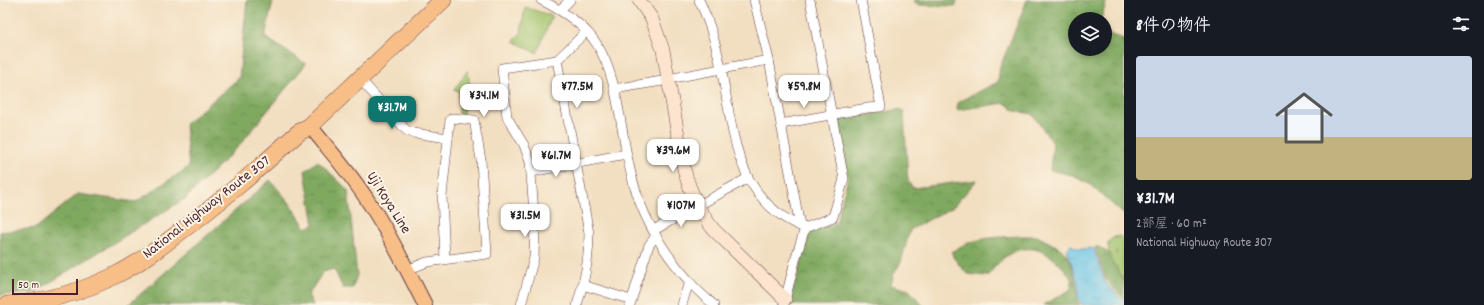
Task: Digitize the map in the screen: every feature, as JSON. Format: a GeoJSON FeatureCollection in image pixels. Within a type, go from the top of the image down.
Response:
{"type":"FeatureCollection","features":[{"type":"Feature","properties":{"kind":"highway","name":"National Highway Route 307"},"geometry":{"type":"LineString","coordinates":[[7,305],[37,301],[77,291],[107,280],[128,269],[149,255],[190,225],[248,178],[298,133],[310,126],[443,0]]}},
{"type":"Feature","properties":{"kind":"highway","name":"National Highway Route 307"},"geometry":{"type":"LineString","coordinates":[[72,305],[113,286],[136,273],[170,249],[240,194],[303,139],[310,126]]}},
{"type":"Feature","properties":{"kind":"main road","name":"Uji Koya Line"},"geometry":{"type":"LineString","coordinates":[[310,126],[350,175],[368,201],[391,238],[425,305]]}},
{"type":"Feature","properties":{"kind":"street"},"geometry":{"type":"LineString","coordinates":[[541,0],[560,10],[595,41],[607,64],[614,89],[626,154],[636,191],[655,233],[673,261],[690,283],[714,305]]}},
{"type":"Feature","properties":{"kind":"street"},"geometry":{"type":"LineString","coordinates":[[560,10],[570,0]]}},
{"type":"Feature","properties":{"kind":"street"},"geometry":{"type":"LineString","coordinates":[[639,0],[652,19],[663,50],[684,168],[689,187],[698,207],[714,230],[784,302]]}},
{"type":"Feature","properties":{"kind":"street"},"geometry":{"type":"LineString","coordinates":[[699,0],[711,27],[721,69],[733,138],[741,164],[748,178],[770,206],[782,216],[803,227],[833,217],[844,179],[810,0]]}},
{"type":"Feature","properties":{"kind":"street"},"geometry":{"type":"LineString","coordinates":[[754,0],[769,60],[803,227],[784,302]]}},
{"type":"Feature","properties":{"kind":"street"},"geometry":{"type":"LineString","coordinates":[[781,124],[831,114],[882,107],[861,0]]}},
{"type":"Feature","properties":{"kind":"street"},"geometry":{"type":"LineString","coordinates":[[521,305],[532,269],[535,246],[531,172],[530,162],[524,145],[507,117],[502,68],[557,60],[586,32]]}},
{"type":"Feature","properties":{"kind":"street"},"geometry":{"type":"LineString","coordinates":[[557,60],[589,233],[589,257],[577,305]]}},
{"type":"Feature","properties":{"kind":"street"},"geometry":{"type":"LineString","coordinates":[[614,89],[769,60]]}},
{"type":"Feature","properties":{"kind":"street"},"geometry":{"type":"LineString","coordinates":[[360,79],[406,130],[418,134],[448,138]]}},
{"type":"Feature","properties":{"kind":"street"},"geometry":{"type":"LineString","coordinates":[[407,270],[427,262],[488,254],[481,160],[474,120],[452,118],[450,120],[442,196],[445,259]]}},
{"type":"Feature","properties":{"kind":"street"},"geometry":{"type":"LineString","coordinates":[[531,172],[626,154]]}},
{"type":"Feature","properties":{"kind":"street"},"geometry":{"type":"LineString","coordinates":[[583,285],[630,303],[649,245],[655,233],[748,178]]}},
{"type":"Feature","properties":{"kind":"street"},"geometry":{"type":"LineString","coordinates":[[682,305],[690,283]]}},
{"type":"Feature","properties":{"kind":"green space"},"geometry":{"type":"Polygon","coordinates":[[[247,0],[273,0],[265,37],[306,64],[237,148],[186,198],[33,293],[0,295],[0,232],[36,228],[78,194],[136,202],[189,167],[185,124],[239,78],[247,0]]]}},
{"type":"Feature","properties":{"kind":"green space"},"geometry":{"type":"Polygon","coordinates":[[[913,0],[957,0],[956,6],[920,5],[914,3],[913,0]]]}},
{"type":"Feature","properties":{"kind":"green space"},"geometry":{"type":"Polygon","coordinates":[[[1027,0],[1107,0],[1103,12],[1068,12],[1068,56],[1112,56],[1112,35],[1124,39],[1124,213],[1091,185],[1072,175],[1050,170],[1053,143],[1032,114],[1015,111],[1005,103],[957,110],[958,102],[998,82],[1000,67],[1027,0]]]}},
{"type":"Feature","properties":{"kind":"green space"},"geometry":{"type":"Polygon","coordinates":[[[525,7],[552,16],[537,53],[514,41],[521,33],[525,7]]]}},
{"type":"Feature","properties":{"kind":"green space"},"geometry":{"type":"Polygon","coordinates":[[[468,70],[470,91],[466,91],[462,119],[459,118],[459,91],[454,90],[468,70]]]}},
{"type":"Feature","properties":{"kind":"green space"},"geometry":{"type":"Polygon","coordinates":[[[901,109],[904,112],[908,181],[913,188],[977,180],[953,207],[910,230],[901,262],[894,273],[891,285],[909,290],[923,305],[789,305],[810,231],[836,223],[848,178],[839,120],[901,109]]]}},
{"type":"Feature","properties":{"kind":"green space"},"geometry":{"type":"Polygon","coordinates":[[[318,161],[348,190],[357,275],[353,288],[343,288],[334,269],[323,272],[308,295],[313,305],[128,305],[270,180],[289,202],[306,228],[314,225],[305,171],[318,161]]]}},
{"type":"Feature","properties":{"kind":"green space"},"geometry":{"type":"Polygon","coordinates":[[[1037,236],[1060,248],[1069,257],[1076,282],[1078,302],[1080,305],[1043,305],[1068,291],[1071,288],[1072,280],[1059,263],[1043,252],[1034,249],[1015,251],[1002,259],[987,276],[967,274],[953,257],[952,252],[968,243],[978,240],[997,237],[1037,236]]]}},
{"type":"Feature","properties":{"kind":"green space"},"geometry":{"type":"Polygon","coordinates":[[[1120,236],[1124,241],[1124,282],[1111,258],[1108,247],[1108,242],[1114,237],[1120,236]]]}},
{"type":"Feature","properties":{"kind":"green space"},"geometry":{"type":"Polygon","coordinates":[[[1095,247],[1099,247],[1110,254],[1124,282],[1124,299],[1106,280],[1095,247]]]}},
{"type":"Feature","properties":{"kind":"water"},"geometry":{"type":"Polygon","coordinates":[[[1071,245],[1080,249],[1094,249],[1105,282],[1124,302],[1124,305],[1082,305],[1078,297],[1078,283],[1067,249],[1071,245]]]}}]}
